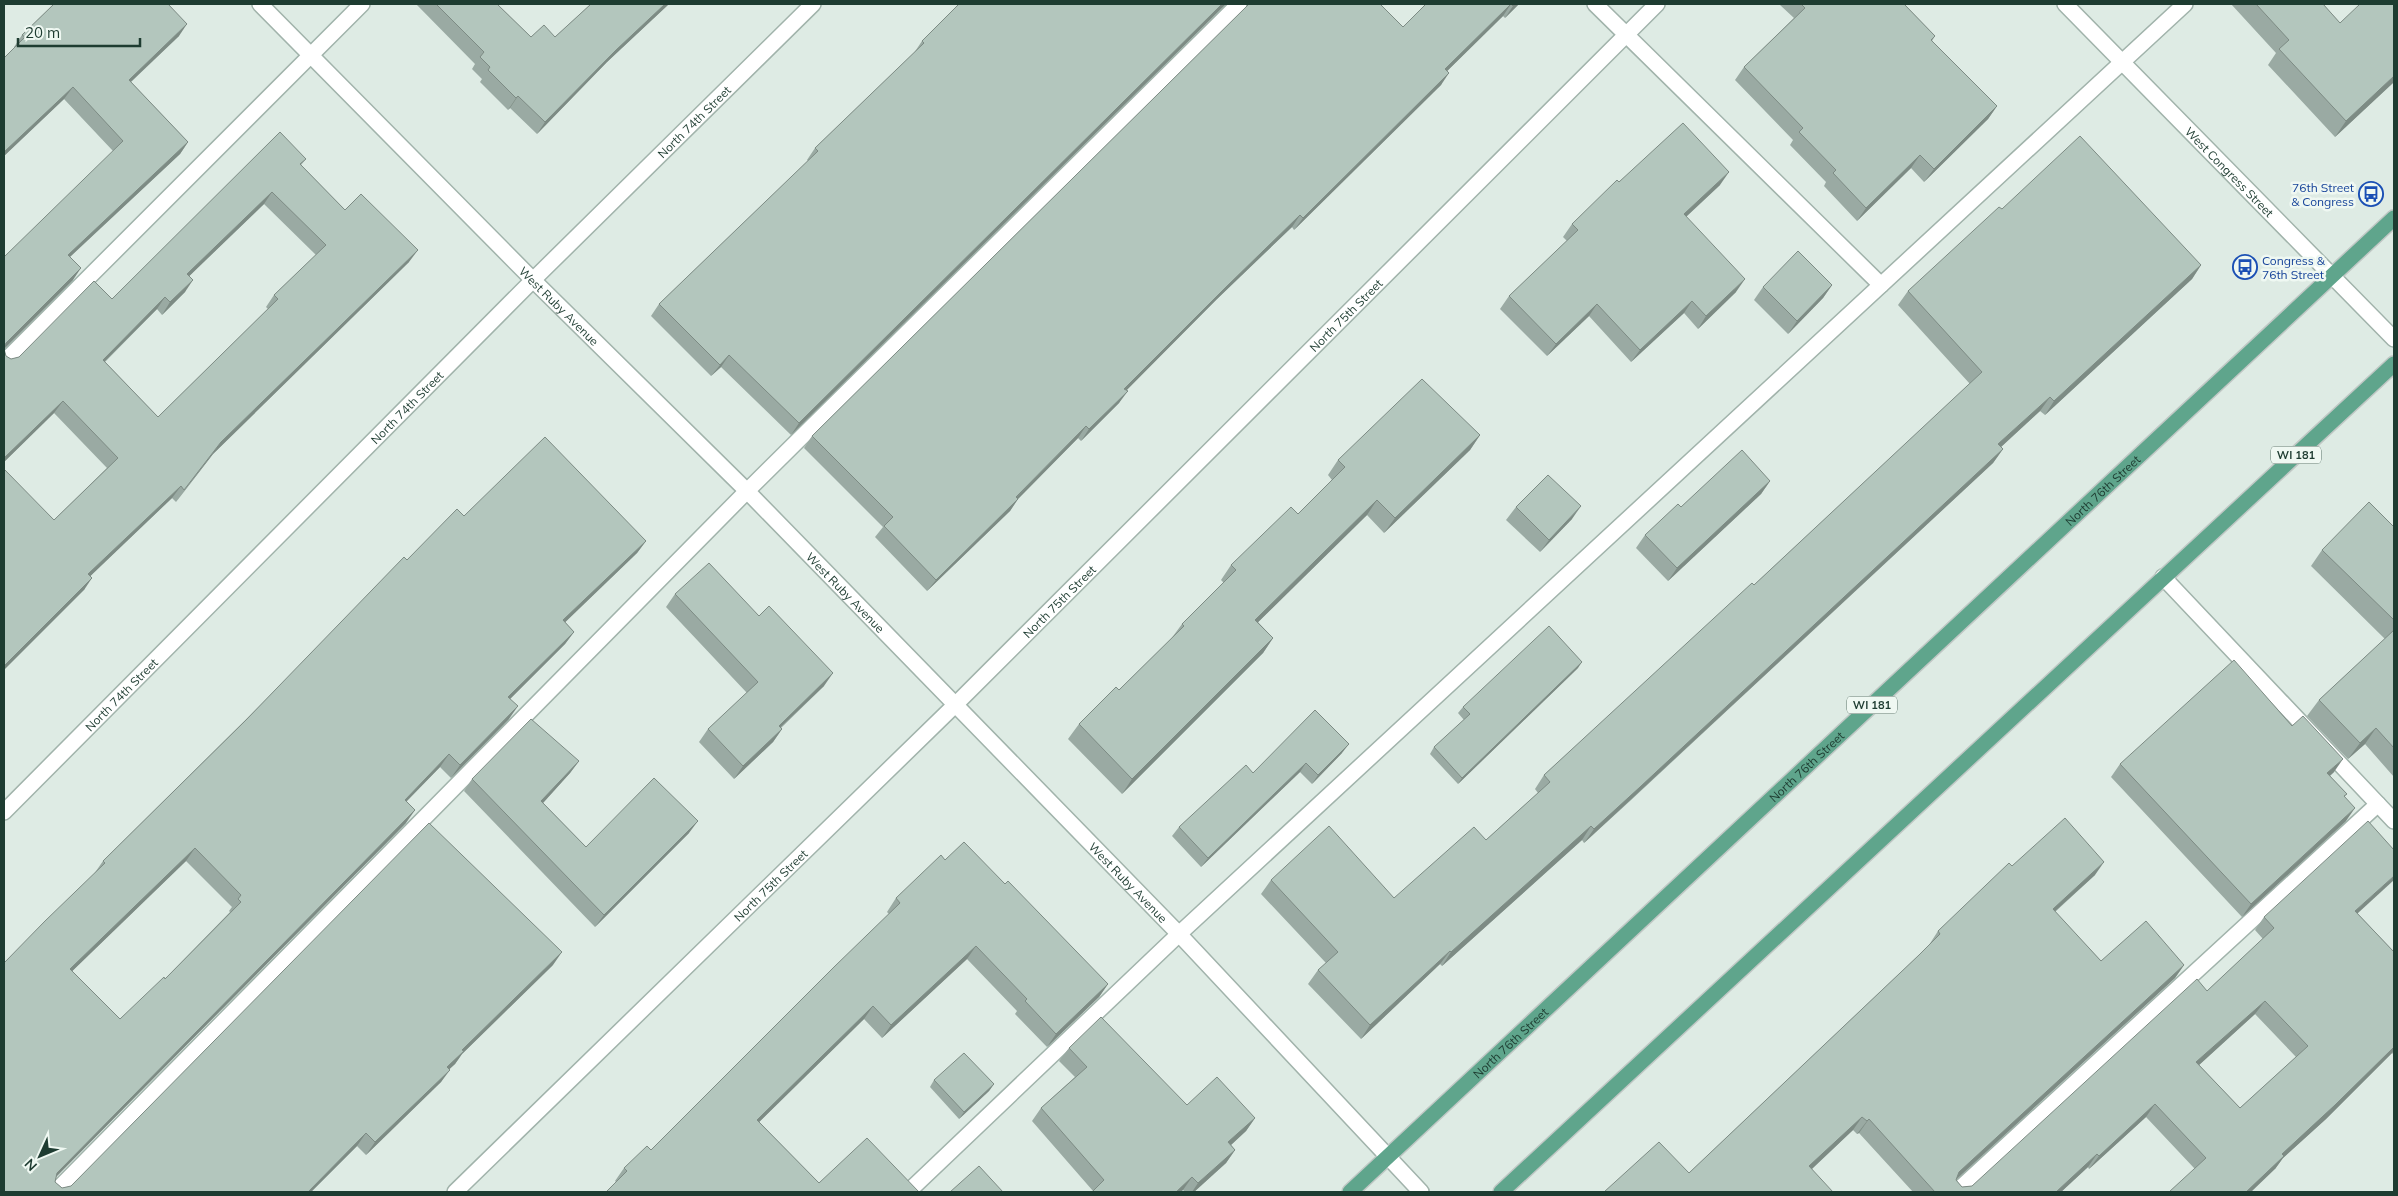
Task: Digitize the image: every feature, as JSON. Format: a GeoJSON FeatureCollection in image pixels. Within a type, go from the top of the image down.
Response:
{"type":"FeatureCollection","features":[{"type":"Feature","properties":{"kind":"main road","name":"North 76th Street"},"geometry":{"type":"LineString","coordinates":[[1350,1192],[2394,218]]}},
{"type":"Feature","properties":{"kind":"main road","name":"WI 181"},"geometry":{"type":"LineString","coordinates":[[1501,1192],[2394,364]]}},
{"type":"Feature","properties":{"kind":"street","name":"West Ruby Avenue"},"geometry":{"type":"LineString","coordinates":[[260,4],[533,280],[747,492],[954,706],[1179,934],[1420,1192]]}},
{"type":"Feature","properties":{"kind":"street"},"geometry":{"type":"LineString","coordinates":[[4,362],[362,4]]}},
{"type":"Feature","properties":{"kind":"street","name":"North 74th Street"},"geometry":{"type":"LineString","coordinates":[[4,812],[533,280],[812,4]]}},
{"type":"Feature","properties":{"kind":"street"},"geometry":{"type":"LineString","coordinates":[[56,1192],[747,492],[1239,4]]}},
{"type":"Feature","properties":{"kind":"street"},"geometry":{"type":"LineString","coordinates":[[1595,4],[1880,285]]}},
{"type":"Feature","properties":{"kind":"street","name":"North 75th Street"},"geometry":{"type":"LineString","coordinates":[[455,1192],[954,706],[1656,4]]}},
{"type":"Feature","properties":{"kind":"street","name":"West Congress Street"},"geometry":{"type":"LineString","coordinates":[[2065,4],[2394,339]]}},
{"type":"Feature","properties":{"kind":"street"},"geometry":{"type":"LineString","coordinates":[[908,1192],[1179,934],[2185,4]]}},
{"type":"Feature","properties":{"kind":"street"},"geometry":{"type":"LineString","coordinates":[[2164,578],[2394,821]]}},
{"type":"Feature","properties":{"kind":"street"},"geometry":{"type":"LineString","coordinates":[[1956,1192],[2378,804]]}},
{"type":"Feature","properties":{"kind":"building"},"geometry":{"type":"Polygon","coordinates":[[[54,4],[168,4],[187,24],[129,80],[188,142],[68,255],[81,268],[4,347],[4,257],[123,141],[73,87],[4,152],[4,58],[25,37],[22,35],[54,4]]]}},
{"type":"Feature","properties":{"kind":"building"},"geometry":{"type":"Polygon","coordinates":[[[436,4],[497,4],[531,37],[544,25],[555,37],[591,4],[665,4],[616,50],[545,122],[518,96],[516,98],[488,70],[490,67],[480,57],[484,52],[436,4]]]}},
{"type":"Feature","properties":{"kind":"building"},"geometry":{"type":"Polygon","coordinates":[[[959,4],[1222,4],[799,423],[729,355],[720,365],[659,304],[818,151],[815,148],[924,43],[922,41],[959,4]]]}},
{"type":"Feature","properties":{"kind":"building"},"geometry":{"type":"Polygon","coordinates":[[[1249,4],[1380,4],[1403,27],[1426,4],[1511,4],[1445,69],[1449,73],[1303,218],[1300,215],[1226,287],[1124,389],[1128,391],[1089,429],[1086,426],[1016,497],[1018,499],[936,580],[884,526],[893,517],[812,436],[1249,4]]]}},
{"type":"Feature","properties":{"kind":"building"},"geometry":{"type":"Polygon","coordinates":[[[1801,4],[1904,4],[1935,36],[1931,40],[1997,106],[1934,169],[1920,155],[1866,208],[1833,173],[1836,170],[1799,132],[1803,128],[1744,67],[1805,8],[1801,4]]]}},
{"type":"Feature","properties":{"kind":"building"},"geometry":{"type":"Polygon","coordinates":[[[2256,4],[2323,4],[2340,23],[2360,4],[2394,4],[2394,76],[2346,121],[2279,49],[2289,40],[2256,4]]]}},
{"type":"Feature","properties":{"kind":"building"},"geometry":{"type":"Polygon","coordinates":[[[1683,123],[1729,172],[1684,214],[1745,279],[1706,316],[1692,301],[1640,350],[1597,304],[1556,344],[1509,296],[1578,230],[1572,224],[1617,180],[1619,182],[1683,123]]]}},
{"type":"Feature","properties":{"kind":"building"},"geometry":{"type":"Polygon","coordinates":[[[280,132],[306,159],[300,164],[345,210],[361,194],[418,250],[221,442],[184,490],[181,486],[88,574],[92,578],[4,666],[4,469],[54,520],[118,458],[63,401],[4,458],[4,349],[6,356],[11,359],[19,357],[94,281],[112,299],[280,132]],[[272,192],[187,274],[193,280],[170,302],[165,297],[103,360],[158,417],[278,299],[274,295],[326,245],[272,192]]]}},
{"type":"Feature","properties":{"kind":"building"},"geometry":{"type":"Polygon","coordinates":[[[2080,136],[2201,265],[2054,401],[2050,397],[1998,444],[2003,449],[1640,787],[1594,829],[1591,826],[1370,1025],[1318,970],[1338,952],[1271,880],[1329,826],[1394,898],[1474,827],[1486,840],[1550,782],[1544,775],[1752,583],[1754,585],[1982,372],[1908,291],[1999,207],[2002,209],[2080,136]]]}},
{"type":"Feature","properties":{"kind":"building"},"geometry":{"type":"Polygon","coordinates":[[[1798,251],[1832,285],[1797,321],[1763,287],[1798,251]]]}},
{"type":"Feature","properties":{"kind":"building"},"geometry":{"type":"Polygon","coordinates":[[[1422,379],[1480,435],[1395,518],[1377,500],[1255,620],[1273,638],[1132,779],[1079,724],[1116,687],[1119,690],[1184,626],[1182,624],[1236,570],[1231,565],[1291,507],[1298,514],[1345,467],[1338,460],[1422,379]]]}},
{"type":"Feature","properties":{"kind":"building"},"geometry":{"type":"Polygon","coordinates":[[[545,437],[646,541],[563,620],[574,632],[508,697],[518,706],[460,765],[449,754],[405,800],[415,810],[57,1173],[55,1182],[62,1188],[71,1186],[429,823],[562,952],[462,1050],[464,1051],[447,1067],[450,1070],[375,1142],[366,1133],[308,1192],[4,1192],[4,963],[105,863],[103,861],[246,720],[404,557],[407,560],[457,509],[464,516],[545,437]],[[195,848],[70,969],[120,1019],[164,977],[165,979],[241,902],[238,899],[241,895],[195,848]]]}},
{"type":"Feature","properties":{"kind":"building"},"geometry":{"type":"Polygon","coordinates":[[[1742,450],[1770,481],[1677,568],[1645,535],[1678,504],[1681,507],[1742,450]]]}},
{"type":"Feature","properties":{"kind":"building"},"geometry":{"type":"Polygon","coordinates":[[[1548,475],[1581,506],[1549,540],[1516,507],[1548,475]]]}},
{"type":"Feature","properties":{"kind":"building"},"geometry":{"type":"Polygon","coordinates":[[[2369,502],[2394,527],[2394,620],[2322,550],[2369,502]]]}},
{"type":"Feature","properties":{"kind":"building"},"geometry":{"type":"Polygon","coordinates":[[[709,563],[759,616],[769,606],[833,673],[779,726],[782,729],[743,766],[708,729],[758,682],[675,594],[709,563]]]}},
{"type":"Feature","properties":{"kind":"building"},"geometry":{"type":"Polygon","coordinates":[[[1549,626],[1582,662],[1462,778],[1434,747],[1470,714],[1463,707],[1549,626]]]}},
{"type":"Feature","properties":{"kind":"building"},"geometry":{"type":"Polygon","coordinates":[[[2394,630],[2394,748],[2376,728],[2360,743],[2319,700],[2394,630]]]}},
{"type":"Feature","properties":{"kind":"building"},"geometry":{"type":"Polygon","coordinates":[[[2234,660],[2292,726],[2303,716],[2343,759],[2327,773],[2347,794],[2344,796],[2355,808],[2251,904],[2120,764],[2234,660]]]}},
{"type":"Feature","properties":{"kind":"building"},"geometry":{"type":"Polygon","coordinates":[[[1315,710],[1349,744],[1318,775],[1306,763],[1208,858],[1179,827],[1246,765],[1253,773],[1315,710]]]}},
{"type":"Feature","properties":{"kind":"building"},"geometry":{"type":"Polygon","coordinates":[[[531,719],[579,761],[541,801],[586,847],[654,778],[698,821],[604,915],[472,779],[531,719]]]}},
{"type":"Feature","properties":{"kind":"building"},"geometry":{"type":"Polygon","coordinates":[[[2065,818],[2104,862],[2053,909],[2101,961],[2146,921],[2184,965],[1959,1172],[1956,1180],[1962,1187],[1972,1186],[2197,979],[2207,991],[2274,928],[2264,917],[2368,821],[2394,850],[2394,876],[2355,911],[2394,952],[2394,1047],[2282,1154],[2284,1156],[2246,1192],[2169,1192],[2206,1158],[2155,1104],[2099,1156],[2097,1154],[2056,1192],[1935,1192],[1869,1119],[1867,1121],[1862,1117],[1809,1166],[1833,1192],[1604,1192],[1659,1142],[1689,1173],[1919,955],[1940,934],[1938,931],[2009,863],[2012,866],[2065,818]],[[2265,1001],[2196,1062],[2240,1108],[2308,1046],[2265,1001]]]}},
{"type":"Feature","properties":{"kind":"building"},"geometry":{"type":"Polygon","coordinates":[[[964,842],[1005,884],[1008,881],[1108,984],[1056,1034],[1025,1001],[1027,999],[976,946],[891,1025],[873,1006],[757,1120],[819,1183],[867,1138],[919,1192],[606,1192],[627,1171],[624,1168],[647,1146],[651,1150],[900,903],[896,898],[941,855],[945,860],[964,842]]]}},
{"type":"Feature","properties":{"kind":"building"},"geometry":{"type":"Polygon","coordinates":[[[1101,1017],[1187,1105],[1217,1077],[1255,1118],[1228,1142],[1235,1150],[1198,1183],[1192,1177],[1176,1192],[1092,1192],[1104,1180],[1041,1108],[1087,1067],[1069,1048],[1101,1017]]]}},
{"type":"Feature","properties":{"kind":"building"},"geometry":{"type":"Polygon","coordinates":[[[964,1053],[994,1084],[964,1112],[934,1080],[964,1053]]]}},
{"type":"Feature","properties":{"kind":"building"},"geometry":{"type":"Polygon","coordinates":[[[979,1166],[1003,1192],[950,1192],[979,1166]]]}},
{"type":"Feature","properties":{"kind":"place","name":"76th Street & Congress"},"geometry":{"type":"Point","coordinates":[2371,194]}},
{"type":"Feature","properties":{"kind":"place","name":"Congress & 76th Street"},"geometry":{"type":"Point","coordinates":[2245,267]}}]}
